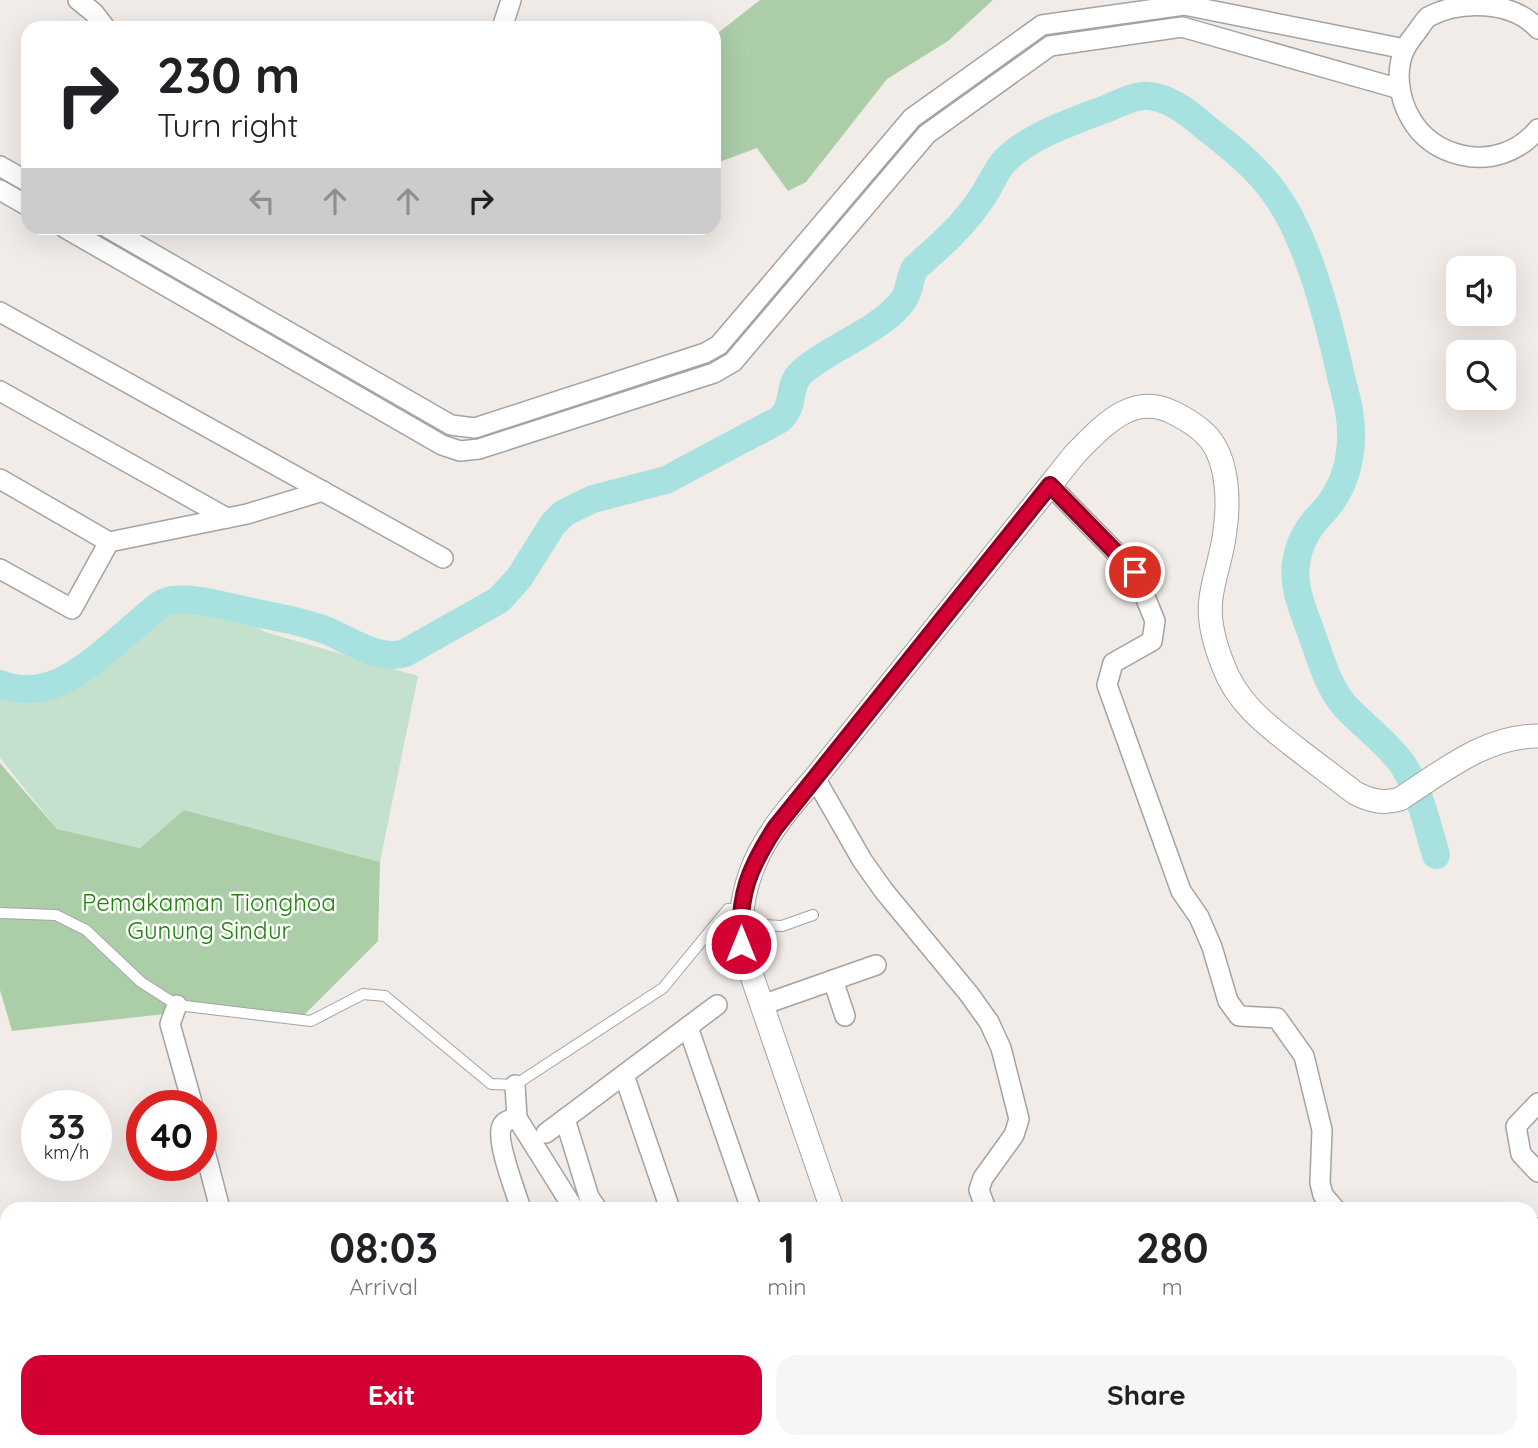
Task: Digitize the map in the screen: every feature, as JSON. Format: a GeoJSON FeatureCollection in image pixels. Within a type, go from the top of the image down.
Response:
{"type":"FeatureCollection","features":[{"type":"Feature","properties":{"kind":"street"},"geometry":{"type":"LineString","coordinates":[[78,0],[100,21]]}},
{"type":"Feature","properties":{"kind":"street"},"geometry":{"type":"LineString","coordinates":[[504,21],[511,0]]}},
{"type":"Feature","properties":{"kind":"street"},"geometry":{"type":"LineString","coordinates":[[1538,29],[1531,20],[1512,7],[1490,1],[1466,0],[1443,8],[1427,18],[1405,49],[1400,67],[1400,89],[1405,110],[1416,128],[1432,143],[1451,153],[1471,157],[1493,156],[1513,150],[1538,130]]}},
{"type":"Feature","properties":{"kind":"street"},"geometry":{"type":"LineString","coordinates":[[120,235],[451,425],[475,428],[705,354],[719,345],[912,118],[1042,25],[1184,5],[1405,49]]}},
{"type":"Feature","properties":{"kind":"street"},"geometry":{"type":"LineString","coordinates":[[77,235],[442,445],[460,451],[479,449],[714,373],[733,362],[927,134],[1050,46],[1182,27],[1400,89]]}},
{"type":"Feature","properties":{"kind":"street"},"geometry":{"type":"LineString","coordinates":[[0,166],[21,178]]}},
{"type":"Feature","properties":{"kind":"street"},"geometry":{"type":"LineString","coordinates":[[0,190],[21,202]]}},
{"type":"Feature","properties":{"kind":"street"},"geometry":{"type":"LineString","coordinates":[[0,312],[443,558]]}},
{"type":"Feature","properties":{"kind":"street"},"geometry":{"type":"LineString","coordinates":[[0,391],[227,518]]}},
{"type":"Feature","properties":{"kind":"street"},"geometry":{"type":"LineString","coordinates":[[830,1202],[741,944],[741,916],[751,869],[787,811],[1075,454],[1105,423],[1117,415],[1133,408],[1150,407],[1169,411],[1186,419],[1211,440],[1218,452],[1224,473],[1226,502],[1226,530],[1210,599],[1216,645],[1224,668],[1236,691],[1253,713],[1355,793],[1378,802],[1400,799],[1481,749],[1522,736],[1538,736]]}},
{"type":"Feature","properties":{"kind":"street"},"geometry":{"type":"LineString","coordinates":[[0,479],[109,542],[247,514],[323,491]]}},
{"type":"Feature","properties":{"kind":"street"},"geometry":{"type":"LineString","coordinates":[[1050,485],[1135,572],[1155,621],[1152,641],[1113,663],[1107,685],[1181,891],[1199,917],[1212,947],[1228,1001],[1240,1016],[1277,1018],[1304,1056],[1322,1130],[1320,1183],[1323,1195],[1329,1202]]}},
{"type":"Feature","properties":{"kind":"street"},"geometry":{"type":"LineString","coordinates":[[0,569],[72,609],[109,542]]}},
{"type":"Feature","properties":{"kind":"street"},"geometry":{"type":"LineString","coordinates":[[815,778],[862,860],[884,891],[969,994],[989,1022],[1001,1048],[1019,1119],[1014,1135],[983,1178],[979,1190],[983,1202]]}},
{"type":"Feature","properties":{"kind":"street"},"geometry":{"type":"LineString","coordinates":[[762,1005],[876,965]]}},
{"type":"Feature","properties":{"kind":"street"},"geometry":{"type":"LineString","coordinates":[[833,980],[845,1016]]}},
{"type":"Feature","properties":{"kind":"street"},"geometry":{"type":"LineString","coordinates":[[177,1005],[170,1024],[189,1090]]}},
{"type":"Feature","properties":{"kind":"street"},"geometry":{"type":"LineString","coordinates":[[546,1133],[717,1005]]}},
{"type":"Feature","properties":{"kind":"street"},"geometry":{"type":"LineString","coordinates":[[688,1027],[749,1202]]}},
{"type":"Feature","properties":{"kind":"street"},"geometry":{"type":"LineString","coordinates":[[624,1075],[668,1202]]}},
{"type":"Feature","properties":{"kind":"street"},"geometry":{"type":"LineString","coordinates":[[515,1085],[517,1118],[570,1202]]}},
{"type":"Feature","properties":{"kind":"street"},"geometry":{"type":"LineString","coordinates":[[1538,1103],[1516,1126],[1521,1154],[1538,1172]]}},
{"type":"Feature","properties":{"kind":"street"},"geometry":{"type":"LineString","coordinates":[[517,1118],[505,1122],[500,1128],[501,1144],[520,1202]]}},
{"type":"Feature","properties":{"kind":"street"},"geometry":{"type":"LineString","coordinates":[[565,1119],[592,1202]]}},
{"type":"Feature","properties":{"kind":"street"},"geometry":{"type":"LineString","coordinates":[[212,1181],[217,1202]]}},
{"type":"Feature","properties":{"kind":"lane"},"geometry":{"type":"LineString","coordinates":[[0,914],[56,915],[86,930],[141,982],[177,1005],[312,1021],[363,994],[385,996],[491,1084],[515,1085],[663,988],[728,909],[741,916],[782,926],[813,915]]}},
{"type":"Feature","properties":{"kind":"green space"},"geometry":{"type":"Polygon","coordinates":[[[760,0],[993,0],[948,41],[887,79],[806,182],[788,191],[757,148],[721,161],[721,31],[760,0]]]}},
{"type":"Feature","properties":{"kind":"green space"},"geometry":{"type":"Polygon","coordinates":[[[191,585],[265,632],[418,676],[380,862],[185,810],[140,848],[57,829],[0,758],[0,684],[44,698],[79,682],[134,617],[191,585]]]}},
{"type":"Feature","properties":{"kind":"green space","name":"Pemakaman Tionghoa Gunung Sindur"},"geometry":{"type":"Polygon","coordinates":[[[0,763],[57,829],[140,848],[184,810],[380,862],[378,941],[296,1023],[192,1011],[12,1031],[0,990],[0,763]]]}},
{"type":"Feature","properties":{"kind":"waterway"},"geometry":{"type":"LineString","coordinates":[[0,684],[17,689],[33,689],[63,680],[90,663],[158,606],[181,599],[202,601],[307,624],[375,652],[395,655],[405,653],[499,600],[519,578],[553,524],[564,513],[593,499],[666,480],[779,420],[788,408],[797,377],[895,310],[906,295],[915,268],[966,218],[984,195],[1000,167],[1013,153],[1066,124],[1133,98],[1151,96],[1168,101],[1184,111],[1254,169],[1271,188],[1289,216],[1308,259],[1335,351],[1349,412],[1351,437],[1350,453],[1341,485],[1301,543],[1295,575],[1297,590],[1333,689],[1344,705],[1403,765],[1419,797],[1436,855]]}},
{"type":"Feature","properties":{"kind":"route"},"geometry":{"type":"LineString","coordinates":[[741,944],[741,908],[746,883],[762,848],[775,828],[1050,485],[1135,572]]}}]}
